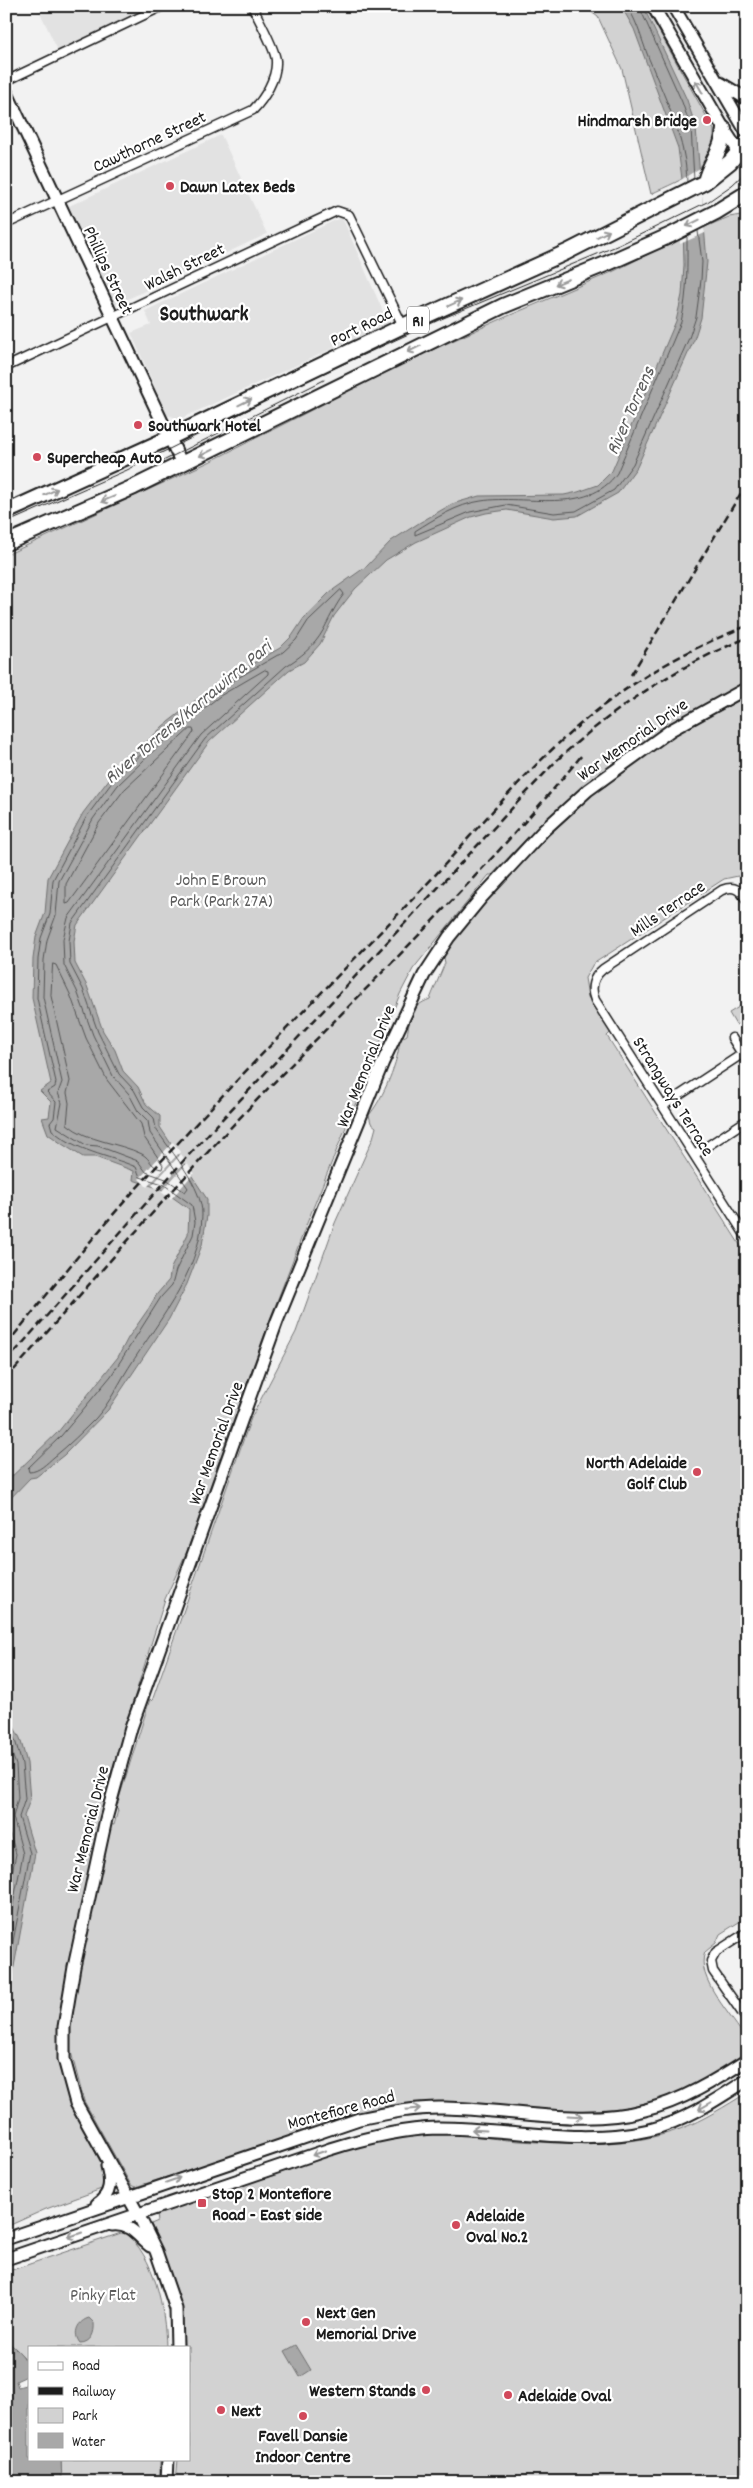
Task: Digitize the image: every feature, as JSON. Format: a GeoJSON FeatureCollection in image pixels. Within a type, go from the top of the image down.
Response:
{"type":"FeatureCollection","features":[{"type":"Feature","properties":{"kind":"highway"},"geometry":{"type":"LineString","coordinates":[[705,182],[708,168],[722,144],[724,129]]}},
{"type":"Feature","properties":{"kind":"highway","name":"Port Road"},"geometry":{"type":"LineString","coordinates":[[6,512],[169,438],[403,326],[567,252],[705,182],[744,152]]}},
{"type":"Feature","properties":{"kind":"highway"},"geometry":{"type":"LineString","coordinates":[[716,212],[747,193]]}},
{"type":"Feature","properties":{"kind":"highway","name":"R1"},"geometry":{"type":"LineString","coordinates":[[6,542],[182,464],[503,306],[671,235],[716,212],[747,205]]}},
{"type":"Feature","properties":{"kind":"street"},"geometry":{"type":"LineString","coordinates":[[6,81],[164,6]]}},
{"type":"Feature","properties":{"kind":"street","name":"Cawthorne Street"},"geometry":{"type":"LineString","coordinates":[[6,224],[253,110],[263,100],[275,70],[276,60],[252,6]]}},
{"type":"Feature","properties":{"kind":"street"},"geometry":{"type":"LineString","coordinates":[[653,6],[724,129],[744,152]]}},
{"type":"Feature","properties":{"kind":"street"},"geometry":{"type":"LineString","coordinates":[[673,6],[747,133]]}},
{"type":"Feature","properties":{"kind":"street"},"geometry":{"type":"LineString","coordinates":[[717,81],[732,92],[747,99]]}},
{"type":"Feature","properties":{"kind":"street","name":"Phillips Street"},"geometry":{"type":"LineString","coordinates":[[6,90],[182,464]]}},
{"type":"Feature","properties":{"kind":"street","name":"Walsh Street"},"geometry":{"type":"LineString","coordinates":[[6,367],[337,211],[349,215],[403,326]]}},
{"type":"Feature","properties":{"kind":"street","name":"War Memorial Drive"},"geometry":{"type":"LineString","coordinates":[[177,2346],[176,2309],[156,2251],[138,2214],[71,2092],[64,2059],[63,2039],[74,1967],[118,1774],[152,1666],[277,1321],[401,1022],[424,975],[449,937],[480,898],[544,830],[588,790],[648,745],[694,716],[747,688]]}},
{"type":"Feature","properties":{"kind":"street","name":"Mills Terrace"},"geometry":{"type":"LineString","coordinates":[[603,969],[722,890],[738,889],[747,900]]}},
{"type":"Feature","properties":{"kind":"street","name":"Strangways Terrace"},"geometry":{"type":"LineString","coordinates":[[603,969],[594,980],[592,990],[595,1000],[747,1238]]}},
{"type":"Feature","properties":{"kind":"street"},"geometry":{"type":"LineString","coordinates":[[662,1106],[742,1054],[732,1038]]}},
{"type":"Feature","properties":{"kind":"street"},"geometry":{"type":"LineString","coordinates":[[694,1155],[747,1120]]}},
{"type":"Feature","properties":{"kind":"street"},"geometry":{"type":"LineString","coordinates":[[747,1932],[716,1952],[711,1961],[713,1971],[747,2020]]}},
{"type":"Feature","properties":{"kind":"street","name":"Montefiore Road"},"geometry":{"type":"LineString","coordinates":[[6,2239],[359,2118],[414,2109],[445,2108],[584,2116],[639,2112],[686,2095],[747,2060]]}},
{"type":"Feature","properties":{"kind":"street","name":"Montefiore Road"},"geometry":{"type":"LineString","coordinates":[[6,2259],[330,2149],[379,2135],[437,2128],[592,2137],[634,2133],[680,2119],[703,2108],[747,2080]]}},
{"type":"Feature","properties":{"kind":"street"},"geometry":{"type":"LineString","coordinates":[[511,2132],[512,2112]]}},
{"type":"Feature","properties":{"kind":"street"},"geometry":{"type":"LineString","coordinates":[[87,2210],[102,2201],[109,2192],[110,2178],[105,2157]]}},
{"type":"Feature","properties":{"kind":"street"},"geometry":{"type":"LineString","coordinates":[[102,2226],[125,2225],[136,2232],[156,2251]]}},
{"type":"Feature","properties":{"kind":"street"},"geometry":{"type":"LineString","coordinates":[[167,2482],[168,2460]]}},
{"type":"Feature","properties":{"kind":"shaded area"},"geometry":{"type":"Polygon","coordinates":[[[37,6],[150,6],[60,55],[37,6]]]}},
{"type":"Feature","properties":{"kind":"shaded area"},"geometry":{"type":"Polygon","coordinates":[[[221,135],[267,234],[115,305],[69,206],[221,135]]]}},
{"type":"Feature","properties":{"kind":"shaded area"},"geometry":{"type":"Polygon","coordinates":[[[342,217],[388,323],[180,419],[167,415],[131,333],[151,325],[145,311],[342,217]]]}},
{"type":"Feature","properties":{"kind":"green space"},"geometry":{"type":"Polygon","coordinates":[[[583,6],[645,6],[714,130],[710,154],[703,163],[685,177],[651,194],[622,69],[598,17],[583,6]]]}},
{"type":"Feature","properties":{"kind":"green space","name":"John E Brown Park (Park 27A)"},"geometry":{"type":"Polygon","coordinates":[[[747,214],[747,682],[676,722],[642,744],[610,766],[549,817],[492,875],[489,875],[413,969],[400,994],[309,1218],[269,1322],[187,1551],[165,1599],[110,1776],[101,1817],[59,2060],[71,2105],[104,2169],[107,2187],[46,2209],[6,2227],[6,555],[209,462],[414,358],[612,272],[695,231],[729,217],[747,214]]]}},
{"type":"Feature","properties":{"kind":"green space"},"geometry":{"type":"Polygon","coordinates":[[[747,696],[747,882],[738,876],[724,879],[593,964],[585,978],[588,997],[611,1032],[607,1036],[747,1256],[747,1917],[720,1934],[716,1943],[705,1952],[703,1962],[710,1985],[746,2040],[747,2055],[667,2101],[622,2113],[441,2105],[315,2130],[135,2187],[131,2185],[84,2101],[66,2033],[109,1824],[114,1825],[118,1810],[116,1808],[150,1699],[152,1701],[251,1418],[296,1332],[335,1223],[373,1138],[376,1127],[371,1123],[369,1115],[380,1099],[389,1079],[397,1057],[400,1039],[407,1035],[412,1012],[415,1008],[430,999],[445,963],[442,948],[485,890],[494,893],[537,842],[539,844],[581,806],[578,804],[590,790],[606,786],[616,775],[619,776],[654,745],[654,750],[664,741],[747,696]]]}},
{"type":"Feature","properties":{"kind":"green space"},"geometry":{"type":"Polygon","coordinates":[[[747,1002],[747,1018],[736,1025],[729,1013],[747,1002]]]}},
{"type":"Feature","properties":{"kind":"green space"},"geometry":{"type":"Polygon","coordinates":[[[747,2093],[747,2482],[176,2482],[178,2460],[190,2460],[190,2346],[184,2346],[182,2316],[175,2286],[151,2224],[158,2221],[157,2214],[255,2178],[323,2156],[391,2140],[448,2134],[560,2143],[621,2142],[661,2135],[680,2129],[747,2093]]]}},
{"type":"Feature","properties":{"kind":"green space","name":"Pinky Flat"},"geometry":{"type":"Polygon","coordinates":[[[124,2232],[135,2242],[151,2269],[160,2300],[166,2346],[28,2346],[28,2368],[25,2358],[6,2340],[6,2272],[124,2232]]]}},
{"type":"Feature","properties":{"kind":"green space"},"geometry":{"type":"Polygon","coordinates":[[[61,2460],[160,2460],[160,2482],[62,2482],[61,2460]]]}},
{"type":"Feature","properties":{"kind":"water","name":"River Torrens/Karrawirra Pari"},"geometry":{"type":"Polygon","coordinates":[[[621,6],[643,6],[687,100],[696,128],[707,262],[701,318],[694,340],[637,467],[618,493],[577,516],[554,518],[507,510],[471,517],[416,542],[386,560],[355,589],[334,616],[320,644],[304,662],[289,670],[209,742],[77,925],[74,941],[75,963],[87,986],[103,1031],[115,1050],[123,1071],[138,1087],[146,1104],[160,1116],[160,1127],[207,1199],[207,1216],[202,1245],[187,1284],[169,1319],[108,1410],[64,1455],[36,1477],[30,1478],[6,1503],[6,1482],[58,1432],[118,1357],[157,1294],[169,1280],[171,1268],[188,1234],[189,1209],[161,1189],[133,1180],[134,1171],[95,1157],[83,1157],[48,1134],[42,1118],[49,1117],[51,1102],[40,1091],[51,1083],[32,998],[33,959],[36,937],[45,913],[48,878],[83,813],[110,778],[163,726],[214,686],[280,648],[292,636],[304,618],[330,592],[367,566],[391,541],[452,504],[479,496],[564,495],[598,485],[612,471],[676,321],[682,295],[684,265],[682,179],[678,148],[634,29],[621,6]]]}},
{"type":"Feature","properties":{"kind":"water"},"geometry":{"type":"Polygon","coordinates":[[[6,1713],[20,1738],[27,1763],[30,1800],[24,1816],[35,1853],[6,2010],[6,1713]]]}},
{"type":"Feature","properties":{"kind":"water"},"geometry":{"type":"Polygon","coordinates":[[[89,2318],[94,2323],[93,2334],[90,2339],[80,2343],[76,2335],[77,2328],[89,2318]]]}},
{"type":"Feature","properties":{"kind":"water"},"geometry":{"type":"Polygon","coordinates":[[[6,2340],[19,2351],[28,2366],[28,2375],[16,2381],[18,2387],[28,2384],[28,2460],[61,2460],[62,2482],[6,2482],[6,2340]]]}},
{"type":"Feature","properties":{"kind":"water"},"geometry":{"type":"Polygon","coordinates":[[[296,2345],[311,2370],[300,2377],[285,2351],[296,2345]]]}},
{"type":"Feature","properties":{"kind":"pier"},"geometry":{"type":"Polygon","coordinates":[[[700,168],[705,233],[680,244],[679,181],[700,168]]]}},
{"type":"Feature","properties":{"kind":"pier"},"geometry":{"type":"Polygon","coordinates":[[[173,1142],[180,1152],[147,1187],[139,1179],[173,1142]]]}},
{"type":"Feature","properties":{"kind":"pier"},"geometry":{"type":"Polygon","coordinates":[[[181,1154],[186,1161],[158,1190],[152,1185],[181,1154]]]}},
{"type":"Feature","properties":{"kind":"pier"},"geometry":{"type":"Polygon","coordinates":[[[187,1163],[194,1173],[171,1199],[161,1192],[187,1163]]]}},
{"type":"Feature","properties":{"kind":"tram line"},"geometry":{"type":"LineString","coordinates":[[6,523],[127,470],[300,384],[441,319],[619,245],[709,201],[732,185],[747,171]]}},
{"type":"Feature","properties":{"kind":"tram line"},"geometry":{"type":"LineString","coordinates":[[159,463],[324,380]]}},
{"type":"Feature","properties":{"kind":"railway"},"geometry":{"type":"LineString","coordinates":[[631,675],[747,483]]}},
{"type":"Feature","properties":{"kind":"railway"},"geometry":{"type":"LineString","coordinates":[[6,1345],[91,1241],[144,1180],[240,1077],[425,886],[505,797],[547,754],[589,717],[631,686],[699,647],[747,626]]}},
{"type":"Feature","properties":{"kind":"railway"},"geometry":{"type":"LineString","coordinates":[[6,1362],[185,1159],[557,760],[600,723],[646,690],[695,662],[747,638]]}},
{"type":"Feature","properties":{"kind":"railway"},"geometry":{"type":"LineString","coordinates":[[6,1379],[222,1137],[463,889],[582,755]]}},
{"type":"Feature","properties":{"kind":"place","name":"Hindmarsh Bridge"},"geometry":{"type":"Point","coordinates":[707,120]}},
{"type":"Feature","properties":{"kind":"place","name":"Dawn Latex Beds"},"geometry":{"type":"Point","coordinates":[170,186]}},
{"type":"Feature","properties":{"kind":"place","name":"Southwark Hotel"},"geometry":{"type":"Point","coordinates":[138,425]}},
{"type":"Feature","properties":{"kind":"place","name":"Supercheap Auto"},"geometry":{"type":"Point","coordinates":[37,457]}},
{"type":"Feature","properties":{"kind":"place","name":"North Adelaide Golf Club"},"geometry":{"type":"Point","coordinates":[697,1472]}},
{"type":"Feature","properties":{"kind":"place","name":"Stop 2 Montefiore Road - East side"},"geometry":{"type":"Point","coordinates":[202,2203]}},
{"type":"Feature","properties":{"kind":"place","name":"Adelaide Oval No.2"},"geometry":{"type":"Point","coordinates":[456,2225]}},
{"type":"Feature","properties":{"kind":"place","name":"Next Gen Memorial Drive"},"geometry":{"type":"Point","coordinates":[306,2322]}},
{"type":"Feature","properties":{"kind":"place","name":"Western Stands"},"geometry":{"type":"Point","coordinates":[426,2390]}},
{"type":"Feature","properties":{"kind":"place","name":"Adelaide Oval"},"geometry":{"type":"Point","coordinates":[508,2395]}},
{"type":"Feature","properties":{"kind":"place","name":"Next"},"geometry":{"type":"Point","coordinates":[221,2410]}},
{"type":"Feature","properties":{"kind":"place","name":"Favell Dansie Indoor Centre"},"geometry":{"type":"Point","coordinates":[303,2416]}},
{"type":"Feature","properties":{"kind":"district","name":"Southwark"},"geometry":{"type":"Point","coordinates":[204,312]}},
{"type":"Feature","properties":{"kind":"water label","name":"River Torrens"},"geometry":{"type":"Point","coordinates":[629,410]}}]}
